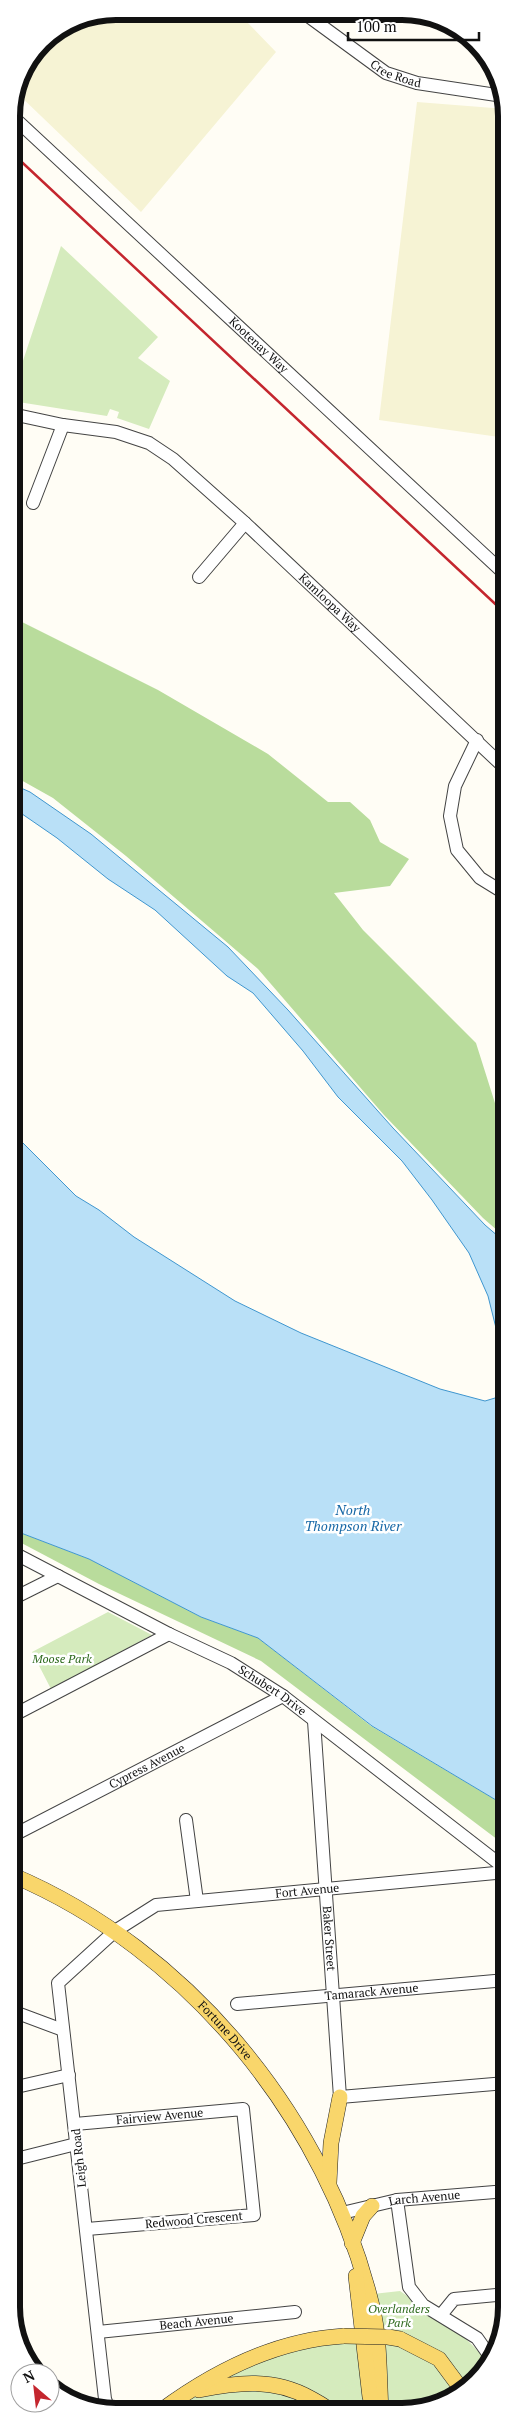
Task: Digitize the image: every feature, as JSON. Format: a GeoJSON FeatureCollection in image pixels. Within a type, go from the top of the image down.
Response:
{"type":"FeatureCollection","features":[{"type":"Feature","properties":{"kind":"main road","name":"Fortune Drive"},"geometry":{"type":"LineString","coordinates":[[20,1879],[48,1891],[115,1931],[164,1970],[224,2029],[286,2108],[329,2185],[342,2213],[358,2260],[372,2307],[378,2349],[381,2403]]}},
{"type":"Feature","properties":{"kind":"main road"},"geometry":{"type":"LineString","coordinates":[[329,2185],[331,2143],[340,2097]]}},
{"type":"Feature","properties":{"kind":"main road"},"geometry":{"type":"LineString","coordinates":[[352,2243],[363,2216],[372,2206]]}},
{"type":"Feature","properties":{"kind":"main road","name":"Fortune Drive"},"geometry":{"type":"LineString","coordinates":[[358,2260],[355,2282],[365,2339],[371,2403]]}},
{"type":"Feature","properties":{"kind":"main road"},"geometry":{"type":"LineString","coordinates":[[171,2403],[231,2366],[273,2350],[304,2341],[344,2336],[400,2339],[439,2359],[458,2385]]}},
{"type":"Feature","properties":{"kind":"main road"},"geometry":{"type":"LineString","coordinates":[[185,2393],[228,2384],[265,2382],[298,2391],[317,2403]]}},
{"type":"Feature","properties":{"kind":"street","name":"Cree Road"},"geometry":{"type":"LineString","coordinates":[[314,20],[386,73],[417,83],[496,95]]}},
{"type":"Feature","properties":{"kind":"street","name":"Kootenay Way"},"geometry":{"type":"LineString","coordinates":[[20,122],[498,568]]}},
{"type":"Feature","properties":{"kind":"street","name":"Kamloopa Way"},"geometry":{"type":"LineString","coordinates":[[20,416],[63,425],[104,429],[149,443],[173,459],[245,523],[498,760]]}},
{"type":"Feature","properties":{"kind":"street"},"geometry":{"type":"LineString","coordinates":[[33,503],[63,425]]}},
{"type":"Feature","properties":{"kind":"street"},"geometry":{"type":"LineString","coordinates":[[199,577],[245,523]]}},
{"type":"Feature","properties":{"kind":"street"},"geometry":{"type":"LineString","coordinates":[[477,740],[454,786],[450,816],[457,850],[480,878],[498,889]]}},
{"type":"Feature","properties":{"kind":"street","name":"Schubert Drive"},"geometry":{"type":"LineString","coordinates":[[20,1556],[169,1634],[231,1663],[283,1696],[498,1864]]}},
{"type":"Feature","properties":{"kind":"street"},"geometry":{"type":"LineString","coordinates":[[20,1595],[58,1576]]}},
{"type":"Feature","properties":{"kind":"street"},"geometry":{"type":"LineString","coordinates":[[20,1712],[169,1634]]}},
{"type":"Feature","properties":{"kind":"street","name":"Cypress Avenue"},"geometry":{"type":"LineString","coordinates":[[20,1832],[283,1696]]}},
{"type":"Feature","properties":{"kind":"street","name":"Baker Street"},"geometry":{"type":"LineString","coordinates":[[314,1721],[340,2097]]}},
{"type":"Feature","properties":{"kind":"street"},"geometry":{"type":"LineString","coordinates":[[186,1820],[197,1901]]}},
{"type":"Feature","properties":{"kind":"street","name":"Fort Avenue"},"geometry":{"type":"LineString","coordinates":[[115,1931],[156,1905],[326,1890],[498,1871]]}},
{"type":"Feature","properties":{"kind":"street","name":"Leigh Road"},"geometry":{"type":"LineString","coordinates":[[106,2403],[58,1983],[115,1931]]}},
{"type":"Feature","properties":{"kind":"street","name":"Tamarack Avenue"},"geometry":{"type":"LineString","coordinates":[[237,2004],[498,1981]]}},
{"type":"Feature","properties":{"kind":"street"},"geometry":{"type":"LineString","coordinates":[[20,2014],[63,2030]]}},
{"type":"Feature","properties":{"kind":"street"},"geometry":{"type":"LineString","coordinates":[[20,2086],[69,2075]]}},
{"type":"Feature","properties":{"kind":"street"},"geometry":{"type":"LineString","coordinates":[[340,2097],[498,2084]]}},
{"type":"Feature","properties":{"kind":"street","name":"Fairview Avenue"},"geometry":{"type":"LineString","coordinates":[[75,2124],[243,2109]]}},
{"type":"Feature","properties":{"kind":"street","name":"Redwood Crescent"},"geometry":{"type":"LineString","coordinates":[[87,2229],[254,2215],[243,2109]]}},
{"type":"Feature","properties":{"kind":"street"},"geometry":{"type":"LineString","coordinates":[[20,2158],[76,2144]]}},
{"type":"Feature","properties":{"kind":"street","name":"Larch Avenue"},"geometry":{"type":"LineString","coordinates":[[342,2213],[398,2200],[498,2192]]}},
{"type":"Feature","properties":{"kind":"street"},"geometry":{"type":"LineString","coordinates":[[398,2200],[409,2288],[424,2305],[477,2338],[487,2352]]}},
{"type":"Feature","properties":{"kind":"street"},"geometry":{"type":"LineString","coordinates":[[441,2315],[454,2299],[498,2295]]}},
{"type":"Feature","properties":{"kind":"street","name":"Beach Avenue"},"geometry":{"type":"LineString","coordinates":[[98,2332],[295,2312]]}},
{"type":"Feature","properties":{"kind":"shaded area"},"geometry":{"type":"Polygon","coordinates":[[[109,20],[243,20],[247,22],[276,52],[141,212],[22,98],[30,73],[40,57],[57,40],[79,27],[97,22],[109,20]]]}},
{"type":"Feature","properties":{"kind":"shaded area"},"geometry":{"type":"Polygon","coordinates":[[[417,102],[497,108],[498,437],[379,420],[417,102]]]}},
{"type":"Feature","properties":{"kind":"green space"},"geometry":{"type":"Polygon","coordinates":[[[61,246],[158,337],[138,358],[170,381],[149,429],[117,418],[119,412],[110,409],[107,416],[20,402],[20,370],[61,246]]]}},
{"type":"Feature","properties":{"kind":"green space"},"geometry":{"type":"Polygon","coordinates":[[[20,621],[158,690],[268,754],[328,802],[350,802],[370,820],[380,842],[409,859],[390,886],[334,893],[363,930],[476,1043],[498,1113],[498,1231],[483,1218],[384,1115],[258,969],[126,856],[53,798],[20,779],[20,621]]]}},
{"type":"Feature","properties":{"kind":"green space"},"geometry":{"type":"Polygon","coordinates":[[[20,1532],[89,1559],[201,1617],[258,1638],[371,1726],[498,1801],[498,1840],[261,1661],[99,1584],[20,1542],[20,1532]]]}},
{"type":"Feature","properties":{"kind":"green space","name":"Moose Park"},"geometry":{"type":"Polygon","coordinates":[[[108,1612],[152,1635],[51,1689],[32,1652],[108,1612]]]}},
{"type":"Feature","properties":{"kind":"green space","name":"Overlanders Park"},"geometry":{"type":"Polygon","coordinates":[[[400,2291],[458,2332],[478,2351],[484,2358],[482,2361],[461,2383],[440,2356],[381,2332],[373,2294],[400,2291]]]}},
{"type":"Feature","properties":{"kind":"green space"},"geometry":{"type":"Polygon","coordinates":[[[359,2340],[368,2403],[322,2403],[299,2387],[213,2382],[269,2355],[322,2343],[359,2340]]]}},
{"type":"Feature","properties":{"kind":"green space"},"geometry":{"type":"Polygon","coordinates":[[[384,2342],[409,2350],[428,2359],[443,2372],[455,2387],[433,2398],[421,2401],[387,2403],[384,2342]]]}},
{"type":"Feature","properties":{"kind":"green space"},"geometry":{"type":"Polygon","coordinates":[[[220,2389],[286,2391],[308,2403],[179,2403],[190,2395],[220,2389]]]}},
{"type":"Feature","properties":{"kind":"water"},"geometry":{"type":"Polygon","coordinates":[[[20,788],[30,792],[91,834],[228,947],[288,1010],[393,1128],[485,1225],[498,1236],[498,1336],[488,1296],[469,1253],[402,1161],[338,1097],[303,1051],[253,993],[227,976],[155,910],[108,879],[57,838],[20,813],[20,788]]]}},
{"type":"Feature","properties":{"kind":"water","name":"North Thompson River"},"geometry":{"type":"Polygon","coordinates":[[[20,1140],[76,1196],[99,1210],[134,1237],[235,1301],[301,1333],[440,1389],[485,1401],[495,1398],[498,1395],[498,1801],[372,1726],[258,1638],[201,1617],[89,1559],[21,1533],[20,1140]]]}},
{"type":"Feature","properties":{"kind":"railway"},"geometry":{"type":"LineString","coordinates":[[20,160],[498,607]]}}]}
